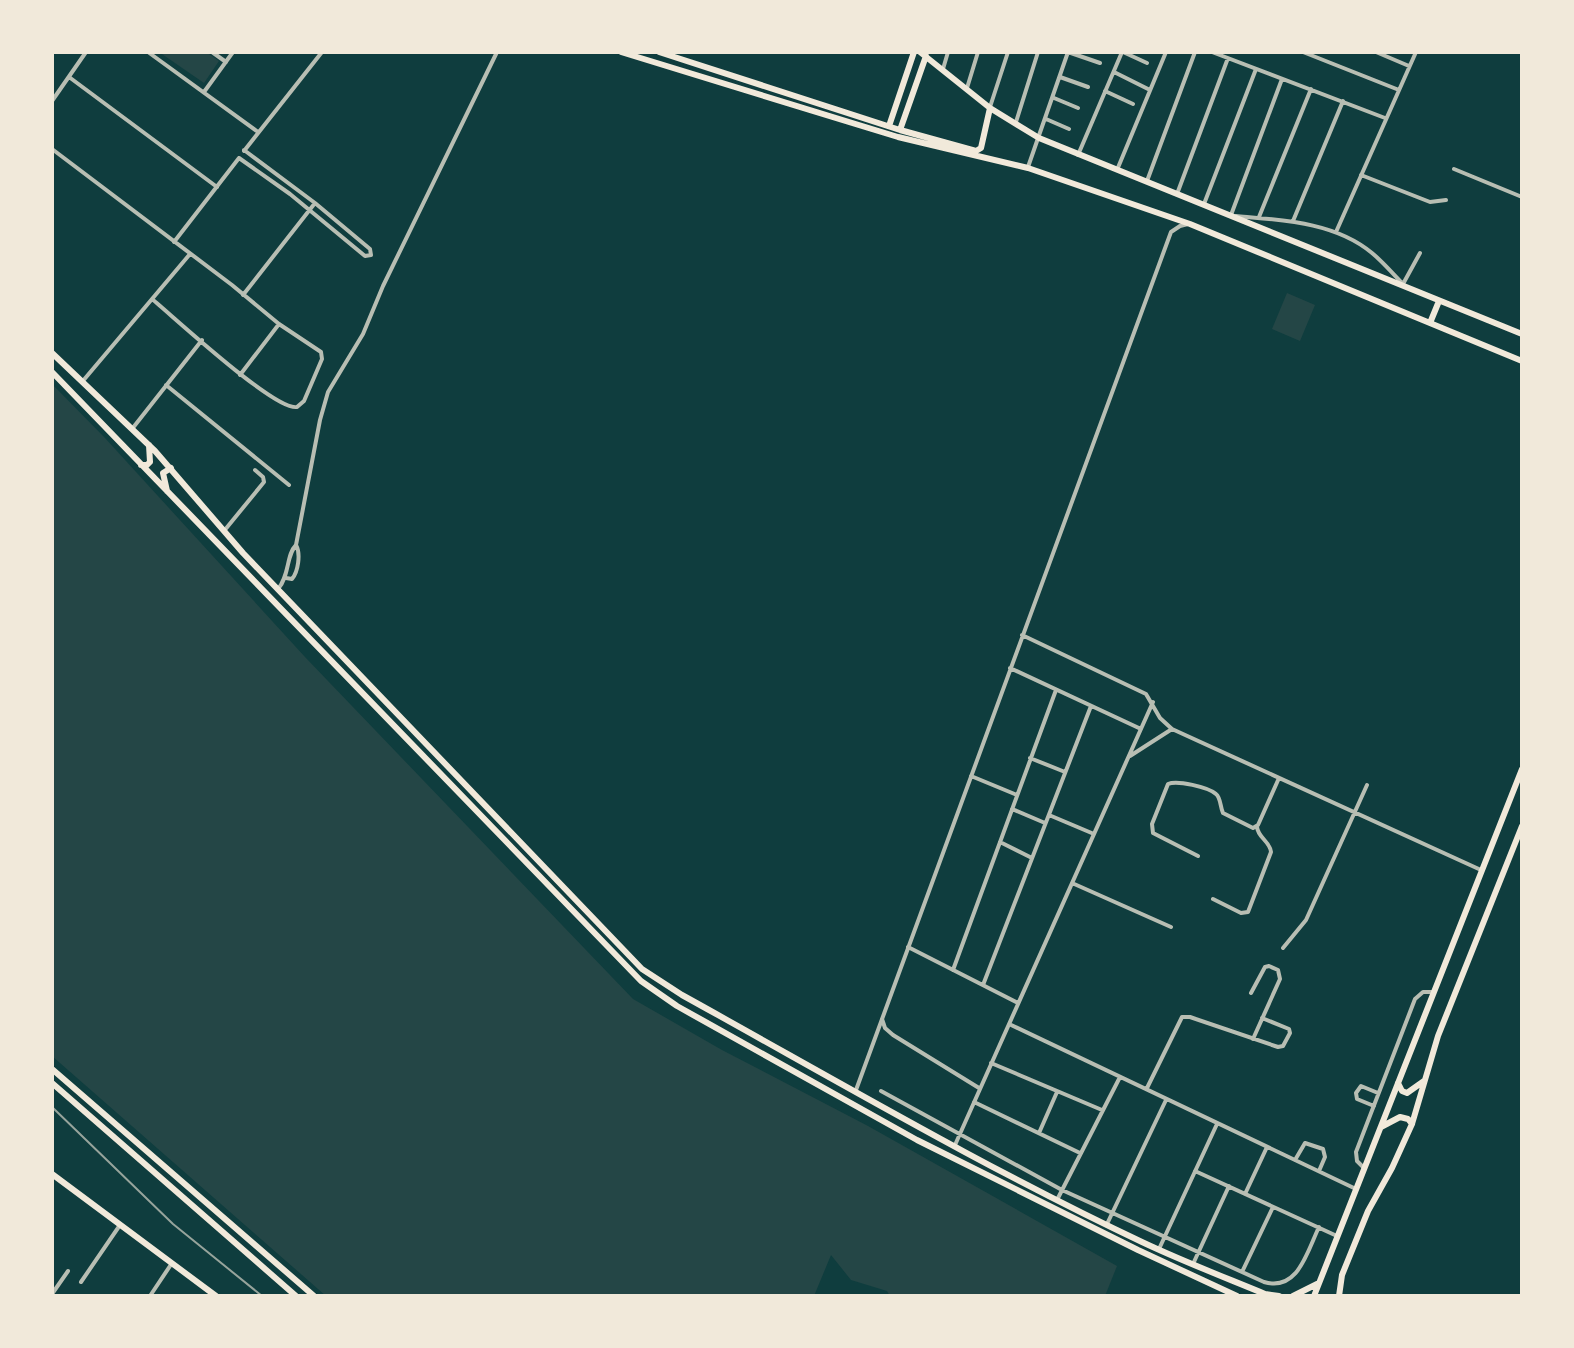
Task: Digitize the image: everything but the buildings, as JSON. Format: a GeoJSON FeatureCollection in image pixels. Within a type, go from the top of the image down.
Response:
{"type":"FeatureCollection","features":[{"type":"Feature","properties":{"kind":"main road"},"geometry":{"type":"LineString","coordinates":[[621,52],[899,134],[1028,168],[1190,224],[1522,361]]}},
{"type":"Feature","properties":{"kind":"main road"},"geometry":{"type":"LineString","coordinates":[[659,52],[889,126],[899,134]]}},
{"type":"Feature","properties":{"kind":"main road"},"geometry":{"type":"LineString","coordinates":[[899,134],[920,53]]}},
{"type":"Feature","properties":{"kind":"main road"},"geometry":{"type":"LineString","coordinates":[[889,126],[920,53]]}},
{"type":"Feature","properties":{"kind":"main road"},"geometry":{"type":"LineString","coordinates":[[920,53],[990,108],[1039,138],[1522,334]]}},
{"type":"Feature","properties":{"kind":"main road"},"geometry":{"type":"LineString","coordinates":[[979,154],[990,108]]}},
{"type":"Feature","properties":{"kind":"main road"},"geometry":{"type":"LineString","coordinates":[[1430,323],[1439,301]]}},
{"type":"Feature","properties":{"kind":"main road"},"geometry":{"type":"LineString","coordinates":[[52,353],[149,445],[278,589],[631,959],[664,985],[955,1145],[1107,1224],[1193,1264],[1265,1294],[1279,1296]]}},
{"type":"Feature","properties":{"kind":"main road"},"geometry":{"type":"LineString","coordinates":[[52,372],[624,967],[677,1006],[917,1140],[1237,1296]]}},
{"type":"Feature","properties":{"kind":"main road"},"geometry":{"type":"LineString","coordinates":[[141,465],[150,462],[149,445]]}},
{"type":"Feature","properties":{"kind":"main road"},"geometry":{"type":"LineString","coordinates":[[167,491],[163,473],[171,468]]}},
{"type":"Feature","properties":{"kind":"main road"},"geometry":{"type":"LineString","coordinates":[[270,597],[278,589]]}},
{"type":"Feature","properties":{"kind":"main road"},"geometry":{"type":"LineString","coordinates":[[1314,1296],[1522,769]]}},
{"type":"Feature","properties":{"kind":"main road"},"geometry":{"type":"LineString","coordinates":[[1339,1296],[1342,1275],[1368,1211],[1412,1124],[1438,1036],[1522,826]]}},
{"type":"Feature","properties":{"kind":"main road"},"geometry":{"type":"LineString","coordinates":[[546,885],[553,877]]}},
{"type":"Feature","properties":{"kind":"main road"},"geometry":{"type":"LineString","coordinates":[[559,900],[567,891]]}},
{"type":"Feature","properties":{"kind":"main road"},"geometry":{"type":"LineString","coordinates":[[52,1069],[314,1296]]}},
{"type":"Feature","properties":{"kind":"main road"},"geometry":{"type":"LineString","coordinates":[[1398,1083],[1402,1091],[1409,1093],[1426,1080]]}},
{"type":"Feature","properties":{"kind":"main road"},"geometry":{"type":"LineString","coordinates":[[52,1083],[296,1296]]}},
{"type":"Feature","properties":{"kind":"main road"},"geometry":{"type":"LineString","coordinates":[[1380,1128],[1400,1117],[1412,1124]]}},
{"type":"Feature","properties":{"kind":"main road"},"geometry":{"type":"LineString","coordinates":[[52,1174],[216,1296]]}},
{"type":"Feature","properties":{"kind":"main road"},"geometry":{"type":"LineString","coordinates":[[211,1222],[218,1211]]}},
{"type":"Feature","properties":{"kind":"main road"},"geometry":{"type":"LineString","coordinates":[[1293,1296],[1319,1283]]}},
{"type":"Feature","properties":{"kind":"street"},"geometry":{"type":"LineString","coordinates":[[52,101],[86,52]]}},
{"type":"Feature","properties":{"kind":"street"},"geometry":{"type":"LineString","coordinates":[[148,52],[258,132]]}},
{"type":"Feature","properties":{"kind":"street"},"geometry":{"type":"LineString","coordinates":[[212,52],[226,62]]}},
{"type":"Feature","properties":{"kind":"street"},"geometry":{"type":"LineString","coordinates":[[204,92],[233,52]]}},
{"type":"Feature","properties":{"kind":"street"},"geometry":{"type":"LineString","coordinates":[[174,242],[322,52]]}},
{"type":"Feature","properties":{"kind":"street"},"geometry":{"type":"LineString","coordinates":[[278,589],[286,578],[292,579],[295,575],[299,552],[296,545],[328,392],[363,334],[383,286],[497,52]]}},
{"type":"Feature","properties":{"kind":"street"},"geometry":{"type":"LineString","coordinates":[[943,69],[948,52]]}},
{"type":"Feature","properties":{"kind":"street"},"geometry":{"type":"LineString","coordinates":[[967,88],[978,52]]}},
{"type":"Feature","properties":{"kind":"street"},"geometry":{"type":"LineString","coordinates":[[990,108],[1008,52]]}},
{"type":"Feature","properties":{"kind":"street"},"geometry":{"type":"LineString","coordinates":[[1015,125],[1038,52]]}},
{"type":"Feature","properties":{"kind":"street"},"geometry":{"type":"LineString","coordinates":[[1028,168],[1068,52],[1100,63]]}},
{"type":"Feature","properties":{"kind":"street"},"geometry":{"type":"LineString","coordinates":[[1078,155],[1123,52],[1147,63]]}},
{"type":"Feature","properties":{"kind":"street"},"geometry":{"type":"LineString","coordinates":[[1117,170],[1166,52]]}},
{"type":"Feature","properties":{"kind":"street"},"geometry":{"type":"LineString","coordinates":[[1146,181],[1195,52]]}},
{"type":"Feature","properties":{"kind":"street"},"geometry":{"type":"LineString","coordinates":[[1212,52],[1386,118]]}},
{"type":"Feature","properties":{"kind":"street"},"geometry":{"type":"LineString","coordinates":[[1303,52],[1399,90]]}},
{"type":"Feature","properties":{"kind":"street"},"geometry":{"type":"LineString","coordinates":[[1376,52],[1409,66]]}},
{"type":"Feature","properties":{"kind":"street"},"geometry":{"type":"LineString","coordinates":[[1336,232],[1416,52]]}},
{"type":"Feature","properties":{"kind":"street"},"geometry":{"type":"LineString","coordinates":[[1177,194],[1228,58]]}},
{"type":"Feature","properties":{"kind":"street"},"geometry":{"type":"LineString","coordinates":[[1204,204],[1256,69]]}},
{"type":"Feature","properties":{"kind":"street"},"geometry":{"type":"LineString","coordinates":[[1114,72],[1150,90]]}},
{"type":"Feature","properties":{"kind":"street"},"geometry":{"type":"LineString","coordinates":[[69,77],[217,187]]}},
{"type":"Feature","properties":{"kind":"street"},"geometry":{"type":"LineString","coordinates":[[1060,77],[1088,87]]}},
{"type":"Feature","properties":{"kind":"street"},"geometry":{"type":"LineString","coordinates":[[1282,79],[1232,215],[1293,222],[1336,232],[1373,253],[1405,286],[1420,253]]}},
{"type":"Feature","properties":{"kind":"street"},"geometry":{"type":"LineString","coordinates":[[1258,218],[1311,89]]}},
{"type":"Feature","properties":{"kind":"street"},"geometry":{"type":"LineString","coordinates":[[1105,91],[1133,104]]}},
{"type":"Feature","properties":{"kind":"street"},"geometry":{"type":"LineString","coordinates":[[1054,98],[1078,108]]}},
{"type":"Feature","properties":{"kind":"street"},"geometry":{"type":"LineString","coordinates":[[1293,222],[1343,101]]}},
{"type":"Feature","properties":{"kind":"street"},"geometry":{"type":"LineString","coordinates":[[1046,119],[1069,129]]}},
{"type":"Feature","properties":{"kind":"street"},"geometry":{"type":"LineString","coordinates":[[52,149],[322,354],[304,401],[293,409],[287,408],[240,375],[152,299]]}},
{"type":"Feature","properties":{"kind":"street"},"geometry":{"type":"LineString","coordinates":[[239,158],[363,254],[371,255],[370,249],[315,203],[244,150]]}},
{"type":"Feature","properties":{"kind":"street"},"geometry":{"type":"LineString","coordinates":[[1454,169],[1522,197]]}},
{"type":"Feature","properties":{"kind":"street"},"geometry":{"type":"LineString","coordinates":[[1361,175],[1430,202],[1446,200]]}},
{"type":"Feature","properties":{"kind":"street"},"geometry":{"type":"LineString","coordinates":[[243,295],[315,203]]}},
{"type":"Feature","properties":{"kind":"street"},"geometry":{"type":"LineString","coordinates":[[856,1090],[1171,232],[1190,224]]}},
{"type":"Feature","properties":{"kind":"street"},"geometry":{"type":"LineString","coordinates":[[82,382],[190,254]]}},
{"type":"Feature","properties":{"kind":"street"},"geometry":{"type":"LineString","coordinates":[[240,375],[279,324]]}},
{"type":"Feature","properties":{"kind":"street"},"geometry":{"type":"LineString","coordinates":[[132,429],[202,340]]}},
{"type":"Feature","properties":{"kind":"street"},"geometry":{"type":"LineString","coordinates":[[166,385],[289,485]]}},
{"type":"Feature","properties":{"kind":"street"},"geometry":{"type":"LineString","coordinates":[[224,531],[264,482],[255,470]]}},
{"type":"Feature","properties":{"kind":"street"},"geometry":{"type":"LineString","coordinates":[[1022,635],[1146,694],[1160,718],[1172,729],[1481,870]]}},
{"type":"Feature","properties":{"kind":"street"},"geometry":{"type":"LineString","coordinates":[[1010,668],[1141,729]]}},
{"type":"Feature","properties":{"kind":"street"},"geometry":{"type":"LineString","coordinates":[[953,970],[1056,690]]}},
{"type":"Feature","properties":{"kind":"street"},"geometry":{"type":"LineString","coordinates":[[955,1145],[1153,702]]}},
{"type":"Feature","properties":{"kind":"street"},"geometry":{"type":"LineString","coordinates":[[983,985],[1091,706]]}},
{"type":"Feature","properties":{"kind":"street"},"geometry":{"type":"LineString","coordinates":[[1128,757],[1172,729]]}},
{"type":"Feature","properties":{"kind":"street"},"geometry":{"type":"LineString","coordinates":[[1030,758],[1065,772]]}},
{"type":"Feature","properties":{"kind":"street"},"geometry":{"type":"LineString","coordinates":[[971,776],[1017,795]]}},
{"type":"Feature","properties":{"kind":"street"},"geometry":{"type":"LineString","coordinates":[[1213,899],[1241,913],[1248,912],[1271,852],[1257,826],[1279,778]]}},
{"type":"Feature","properties":{"kind":"street"},"geometry":{"type":"LineString","coordinates":[[1198,856],[1156,837],[1152,824],[1166,786],[1171,782],[1178,781],[1214,793],[1223,813],[1252,827],[1257,826]]}},
{"type":"Feature","properties":{"kind":"street"},"geometry":{"type":"LineString","coordinates":[[1283,948],[1306,920],[1367,785]]}},
{"type":"Feature","properties":{"kind":"street"},"geometry":{"type":"LineString","coordinates":[[1012,809],[1045,823]]}},
{"type":"Feature","properties":{"kind":"street"},"geometry":{"type":"LineString","coordinates":[[1049,815],[1094,834]]}},
{"type":"Feature","properties":{"kind":"street"},"geometry":{"type":"LineString","coordinates":[[1000,842],[1032,858]]}},
{"type":"Feature","properties":{"kind":"street"},"geometry":{"type":"LineString","coordinates":[[1072,883],[1171,927]]}},
{"type":"Feature","properties":{"kind":"street"},"geometry":{"type":"LineString","coordinates":[[908,947],[1018,1003]]}},
{"type":"Feature","properties":{"kind":"street"},"geometry":{"type":"LineString","coordinates":[[1251,993],[1265,967],[1278,970],[1280,979],[1253,1039]]}},
{"type":"Feature","properties":{"kind":"street"},"geometry":{"type":"LineString","coordinates":[[1364,1168],[1357,1161],[1356,1152],[1378,1093],[1415,999],[1423,992],[1433,992]]}},
{"type":"Feature","properties":{"kind":"street"},"geometry":{"type":"LineString","coordinates":[[1147,1089],[1180,1019],[1190,1017],[1278,1047],[1285,1044],[1289,1029],[1262,1018]]}},
{"type":"Feature","properties":{"kind":"street"},"geometry":{"type":"LineString","coordinates":[[882,1019],[889,1032],[979,1088]]}},
{"type":"Feature","properties":{"kind":"street"},"geometry":{"type":"LineString","coordinates":[[1009,1024],[1356,1189]]}},
{"type":"Feature","properties":{"kind":"street"},"geometry":{"type":"LineString","coordinates":[[991,1063],[1102,1110]]}},
{"type":"Feature","properties":{"kind":"street"},"geometry":{"type":"LineString","coordinates":[[1058,1198],[1120,1077]]}},
{"type":"Feature","properties":{"kind":"street"},"geometry":{"type":"LineString","coordinates":[[1374,1106],[1357,1099],[1356,1093],[1361,1086],[1378,1093]]}},
{"type":"Feature","properties":{"kind":"street"},"geometry":{"type":"LineString","coordinates":[[881,1091],[1062,1190],[1275,1285],[1295,1275],[1319,1227]]}},
{"type":"Feature","properties":{"kind":"street"},"geometry":{"type":"LineString","coordinates":[[1039,1133],[1057,1092]]}},
{"type":"Feature","properties":{"kind":"street"},"geometry":{"type":"LineString","coordinates":[[1107,1224],[1167,1099]]}},
{"type":"Feature","properties":{"kind":"street"},"geometry":{"type":"LineString","coordinates":[[974,1102],[1080,1153]]}},
{"type":"Feature","properties":{"kind":"street"},"geometry":{"type":"LineString","coordinates":[[1159,1249],[1217,1123]]}},
{"type":"Feature","properties":{"kind":"street"},"geometry":{"type":"LineString","coordinates":[[1295,1160],[1305,1143],[1323,1149],[1325,1157],[1319,1171]]}},
{"type":"Feature","properties":{"kind":"street"},"geometry":{"type":"LineString","coordinates":[[1245,1194],[1267,1147]]}},
{"type":"Feature","properties":{"kind":"street"},"geometry":{"type":"LineString","coordinates":[[1195,1171],[1337,1236]]}},
{"type":"Feature","properties":{"kind":"street"},"geometry":{"type":"LineString","coordinates":[[1193,1264],[1229,1186]]}},
{"type":"Feature","properties":{"kind":"street"},"geometry":{"type":"LineString","coordinates":[[1242,1272],[1273,1207]]}},
{"type":"Feature","properties":{"kind":"street"},"geometry":{"type":"LineString","coordinates":[[81,1282],[120,1225]]}},
{"type":"Feature","properties":{"kind":"street"},"geometry":{"type":"LineString","coordinates":[[150,1296],[172,1263]]}},
{"type":"Feature","properties":{"kind":"street"},"geometry":{"type":"LineString","coordinates":[[52,1294],[68,1271]]}},
{"type":"Feature","properties":{"kind":"shaded area"},"geometry":{"type":"Polygon","coordinates":[[[159,52],[206,52],[219,61],[204,83],[159,52]]]}},
{"type":"Feature","properties":{"kind":"shaded area"},"geometry":{"type":"Polygon","coordinates":[[[1287,293],[1315,305],[1300,341],[1272,329],[1287,293]]]}},
{"type":"Feature","properties":{"kind":"shaded area"},"geometry":{"type":"Polygon","coordinates":[[[52,384],[305,657],[633,999],[1117,1266],[1105,1296],[890,1296],[887,1291],[851,1280],[831,1255],[814,1296],[326,1296],[52,1056],[52,384]]]}},
{"type":"Feature","properties":{"kind":"railway"},"geometry":{"type":"LineString","coordinates":[[52,1107],[173,1224],[262,1296]]}}]}
